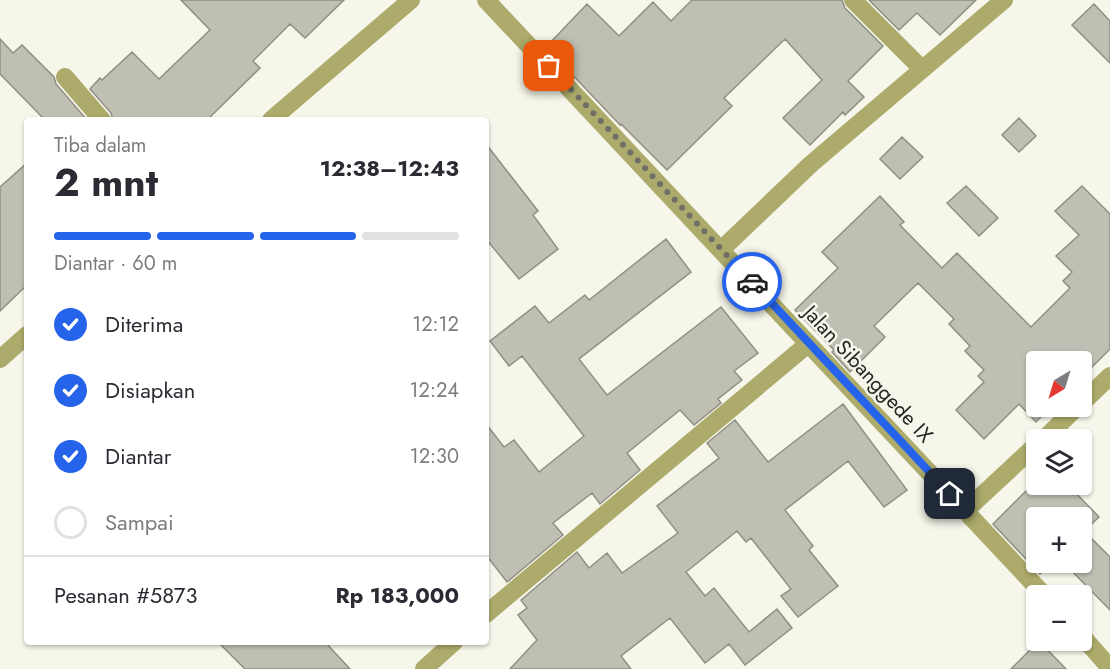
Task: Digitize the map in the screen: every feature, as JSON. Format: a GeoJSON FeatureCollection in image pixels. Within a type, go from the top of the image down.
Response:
{"type":"FeatureCollection","features":[{"type":"Feature","properties":{"kind":"street"},"geometry":{"type":"LineString","coordinates":[[274,117],[411,0]]}},
{"type":"Feature","properties":{"kind":"street","name":"Jalan Sibanggede IX"},"geometry":{"type":"LineString","coordinates":[[486,0],[1036,585]]}},
{"type":"Feature","properties":{"kind":"street"},"geometry":{"type":"LineString","coordinates":[[853,0],[921,68]]}},
{"type":"Feature","properties":{"kind":"street"},"geometry":{"type":"LineString","coordinates":[[722,249],[811,164],[921,68],[1004,0]]}},
{"type":"Feature","properties":{"kind":"street"},"geometry":{"type":"LineString","coordinates":[[66,77],[99,117]]}},
{"type":"Feature","properties":{"kind":"street"},"geometry":{"type":"LineString","coordinates":[[2,352],[24,337]]}},
{"type":"Feature","properties":{"kind":"street"},"geometry":{"type":"LineString","coordinates":[[489,611],[808,345]]}},
{"type":"Feature","properties":{"kind":"street"},"geometry":{"type":"LineString","coordinates":[[1092,393],[1110,376]]}},
{"type":"Feature","properties":{"kind":"street"},"geometry":{"type":"LineString","coordinates":[[1054,429],[1067,417]]}},
{"type":"Feature","properties":{"kind":"street"},"geometry":{"type":"LineString","coordinates":[[966,510],[1026,454]]}},
{"type":"Feature","properties":{"kind":"street"},"geometry":{"type":"LineString","coordinates":[[424,669],[451,645]]}},
{"type":"Feature","properties":{"kind":"street"},"geometry":{"type":"LineString","coordinates":[[1092,647],[1110,668]]}},
{"type":"Feature","properties":{"kind":"building"},"geometry":{"type":"Polygon","coordinates":[[[181,0],[344,0],[305,38],[290,24],[253,61],[260,68],[210,117],[112,117],[90,89],[132,52],[159,79],[210,30],[181,0]]]}},
{"type":"Feature","properties":{"kind":"building"},"geometry":{"type":"Polygon","coordinates":[[[692,0],[842,0],[845,8],[883,46],[848,81],[864,97],[845,115],[843,112],[810,145],[783,118],[822,80],[785,39],[724,98],[732,106],[667,170],[620,125],[546,47],[587,4],[619,36],[653,2],[671,21],[692,0]]]}},
{"type":"Feature","properties":{"kind":"building"},"geometry":{"type":"Polygon","coordinates":[[[869,0],[976,0],[940,35],[917,13],[899,30],[869,0]]]}},
{"type":"Feature","properties":{"kind":"building"},"geometry":{"type":"Polygon","coordinates":[[[1094,4],[1110,21],[1110,63],[1072,25],[1094,4]]]}},
{"type":"Feature","properties":{"kind":"building"},"geometry":{"type":"Polygon","coordinates":[[[0,39],[13,53],[22,45],[54,77],[56,84],[84,117],[42,117],[0,74],[0,39]]]}},
{"type":"Feature","properties":{"kind":"building"},"geometry":{"type":"Polygon","coordinates":[[[1019,118],[1036,136],[1019,152],[1002,135],[1019,118]]]}},
{"type":"Feature","properties":{"kind":"building"},"geometry":{"type":"Polygon","coordinates":[[[902,137],[923,157],[900,179],[880,159],[902,137]]]}},
{"type":"Feature","properties":{"kind":"building"},"geometry":{"type":"Polygon","coordinates":[[[489,148],[538,211],[533,215],[558,249],[519,279],[489,243],[489,148]]]}},
{"type":"Feature","properties":{"kind":"building"},"geometry":{"type":"Polygon","coordinates":[[[24,166],[24,288],[0,311],[0,187],[24,166]]]}},
{"type":"Feature","properties":{"kind":"building"},"geometry":{"type":"Polygon","coordinates":[[[966,186],[998,218],[979,236],[947,203],[966,186]]]}},
{"type":"Feature","properties":{"kind":"building"},"geometry":{"type":"Polygon","coordinates":[[[1082,186],[1110,214],[1110,349],[1092,367],[1092,351],[1026,351],[1026,411],[1019,404],[984,439],[956,410],[984,382],[978,376],[984,370],[965,351],[970,346],[949,324],[954,319],[918,283],[874,326],[885,337],[850,372],[832,352],[834,350],[795,310],[838,268],[822,252],[880,196],[904,222],[900,225],[942,268],[957,253],[1031,327],[1070,288],[1063,281],[1072,272],[1056,256],[1079,235],[1055,211],[1082,186]]]}},
{"type":"Feature","properties":{"kind":"building"},"geometry":{"type":"Polygon","coordinates":[[[666,239],[691,272],[579,359],[607,395],[721,307],[758,353],[734,371],[742,380],[718,399],[721,403],[694,425],[680,410],[627,453],[640,470],[600,504],[592,493],[553,523],[563,535],[507,582],[489,559],[489,428],[504,447],[514,440],[539,472],[584,436],[522,356],[509,366],[490,341],[535,306],[549,323],[585,295],[589,300],[666,239]]]}},
{"type":"Feature","properties":{"kind":"building"},"geometry":{"type":"Polygon","coordinates":[[[843,404],[907,490],[884,507],[848,461],[785,510],[813,546],[809,550],[838,586],[798,617],[781,596],[791,589],[751,538],[746,542],[737,531],[686,572],[705,596],[714,588],[749,632],[777,609],[792,628],[745,665],[729,644],[705,663],[670,618],[621,656],[631,669],[510,669],[537,640],[518,615],[527,608],[521,600],[577,552],[589,568],[607,553],[622,573],[678,533],[657,506],[719,458],[707,443],[735,420],[768,462],[843,404]]]}},
{"type":"Feature","properties":{"kind":"building"},"geometry":{"type":"Polygon","coordinates":[[[1031,417],[1041,417],[1036,422],[1031,417]]]}},
{"type":"Feature","properties":{"kind":"building"},"geometry":{"type":"Polygon","coordinates":[[[1026,491],[1026,495],[1078,495],[1089,507],[1026,507],[1026,559],[993,524],[1026,491]]]}},
{"type":"Feature","properties":{"kind":"building"},"geometry":{"type":"Polygon","coordinates":[[[1092,510],[1099,517],[1092,524],[1092,510]]]}},
{"type":"Feature","properties":{"kind":"building"},"geometry":{"type":"Polygon","coordinates":[[[1092,539],[1110,557],[1110,610],[1092,592],[1092,585],[1086,585],[1074,573],[1092,573],[1092,539]]]}},
{"type":"Feature","properties":{"kind":"building"},"geometry":{"type":"Polygon","coordinates":[[[221,645],[328,645],[350,669],[245,669],[221,645]]]}},
{"type":"Feature","properties":{"kind":"building"},"geometry":{"type":"Polygon","coordinates":[[[1029,651],[1049,651],[1066,669],[1011,669],[1029,651]]]}},
{"type":"Feature","properties":{"kind":"way so far"},"geometry":{"type":"LineString","coordinates":[[549,66],[752,282]]}},
{"type":"Feature","properties":{"kind":"route"},"geometry":{"type":"LineString","coordinates":[[752,282],[808,345],[950,494]]}}]}
